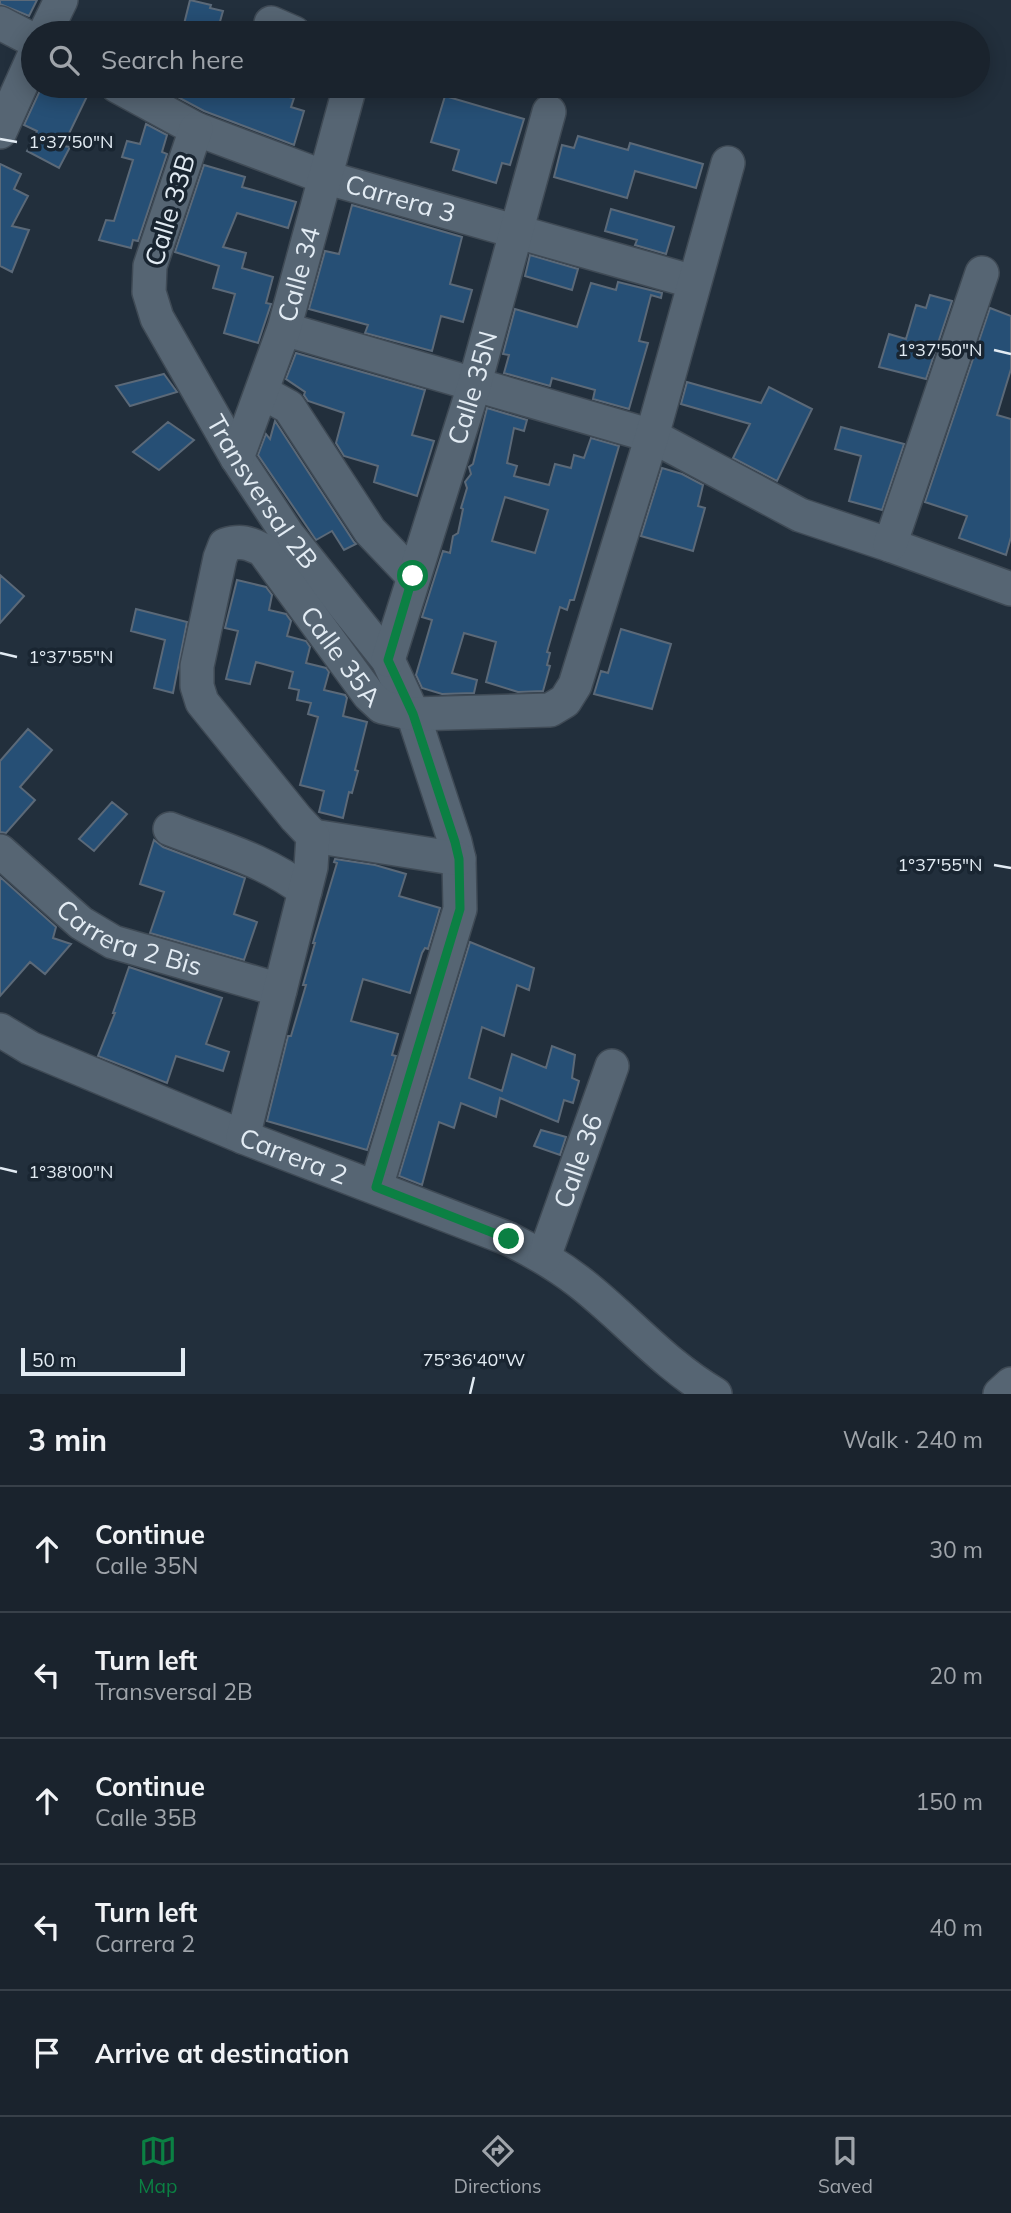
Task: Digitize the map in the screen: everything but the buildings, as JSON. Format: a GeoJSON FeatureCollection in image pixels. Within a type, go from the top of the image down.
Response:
{"type":"FeatureCollection","features":[{"type":"Feature","properties":{"kind":"street"},"geometry":{"type":"LineString","coordinates":[[51,21],[61,0]]}},
{"type":"Feature","properties":{"kind":"street"},"geometry":{"type":"LineString","coordinates":[[0,23],[21,34]]}},
{"type":"Feature","properties":{"kind":"street"},"geometry":{"type":"LineString","coordinates":[[0,132],[21,85]]}},
{"type":"Feature","properties":{"kind":"street","name":"Carrera 3"},"geometry":{"type":"LineString","coordinates":[[139,98],[196,129],[324,177],[694,282]]}},
{"type":"Feature","properties":{"kind":"street","name":"Calle 34"},"geometry":{"type":"LineString","coordinates":[[237,458],[284,329],[347,98]]}},
{"type":"Feature","properties":{"kind":"street","name":"Calle 35N"},"geometry":{"type":"LineString","coordinates":[[388,660],[474,386],[549,113]]}},
{"type":"Feature","properties":{"kind":"street","name":"Calle 33B"},"geometry":{"type":"LineString","coordinates":[[149,292],[150,266],[196,129]]}},
{"type":"Feature","properties":{"kind":"street","name":"Calle 35A"},"geometry":{"type":"LineString","coordinates":[[313,836],[202,702],[197,686],[197,666],[225,545],[237,541],[263,550],[369,695],[382,706],[413,714],[550,710],[565,702],[575,685],[652,436],[728,163]]}},
{"type":"Feature","properties":{"kind":"street"},"geometry":{"type":"LineString","coordinates":[[890,545],[982,273]]}},
{"type":"Feature","properties":{"kind":"street","name":"Transversal 2B"},"geometry":{"type":"LineString","coordinates":[[149,292],[157,318],[237,458],[288,536],[388,660],[413,714],[459,859],[460,909],[376,1187]]}},
{"type":"Feature","properties":{"kind":"street"},"geometry":{"type":"LineString","coordinates":[[284,329],[652,436],[800,515],[1011,589]]}},
{"type":"Feature","properties":{"kind":"street"},"geometry":{"type":"LineString","coordinates":[[262,392],[289,407],[370,531],[413,576]]}},
{"type":"Feature","properties":{"kind":"street"},"geometry":{"type":"LineString","coordinates":[[170,830],[266,866],[286,876],[305,891]]}},
{"type":"Feature","properties":{"kind":"street"},"geometry":{"type":"LineString","coordinates":[[243,1137],[311,867],[313,836],[459,859]]}},
{"type":"Feature","properties":{"kind":"street","name":"Carrera 2 Bis"},"geometry":{"type":"LineString","coordinates":[[0,851],[81,923],[113,942],[279,990]]}},
{"type":"Feature","properties":{"kind":"street","name":"Carrera 2"},"geometry":{"type":"LineString","coordinates":[[0,1030],[30,1048],[243,1137],[509,1239],[544,1257],[579,1282],[690,1379],[715,1394]]}},
{"type":"Feature","properties":{"kind":"street","name":"Calle 36"},"geometry":{"type":"LineString","coordinates":[[544,1257],[612,1066]]}},
{"type":"Feature","properties":{"kind":"street"},"geometry":{"type":"LineString","coordinates":[[999,1394],[1011,1384]]}},
{"type":"Feature","properties":{"kind":"route"},"geometry":{"type":"LineString","coordinates":[[413,576],[388,660],[413,714],[455,842],[459,859],[460,909],[376,1187],[509,1239]]}}]}
